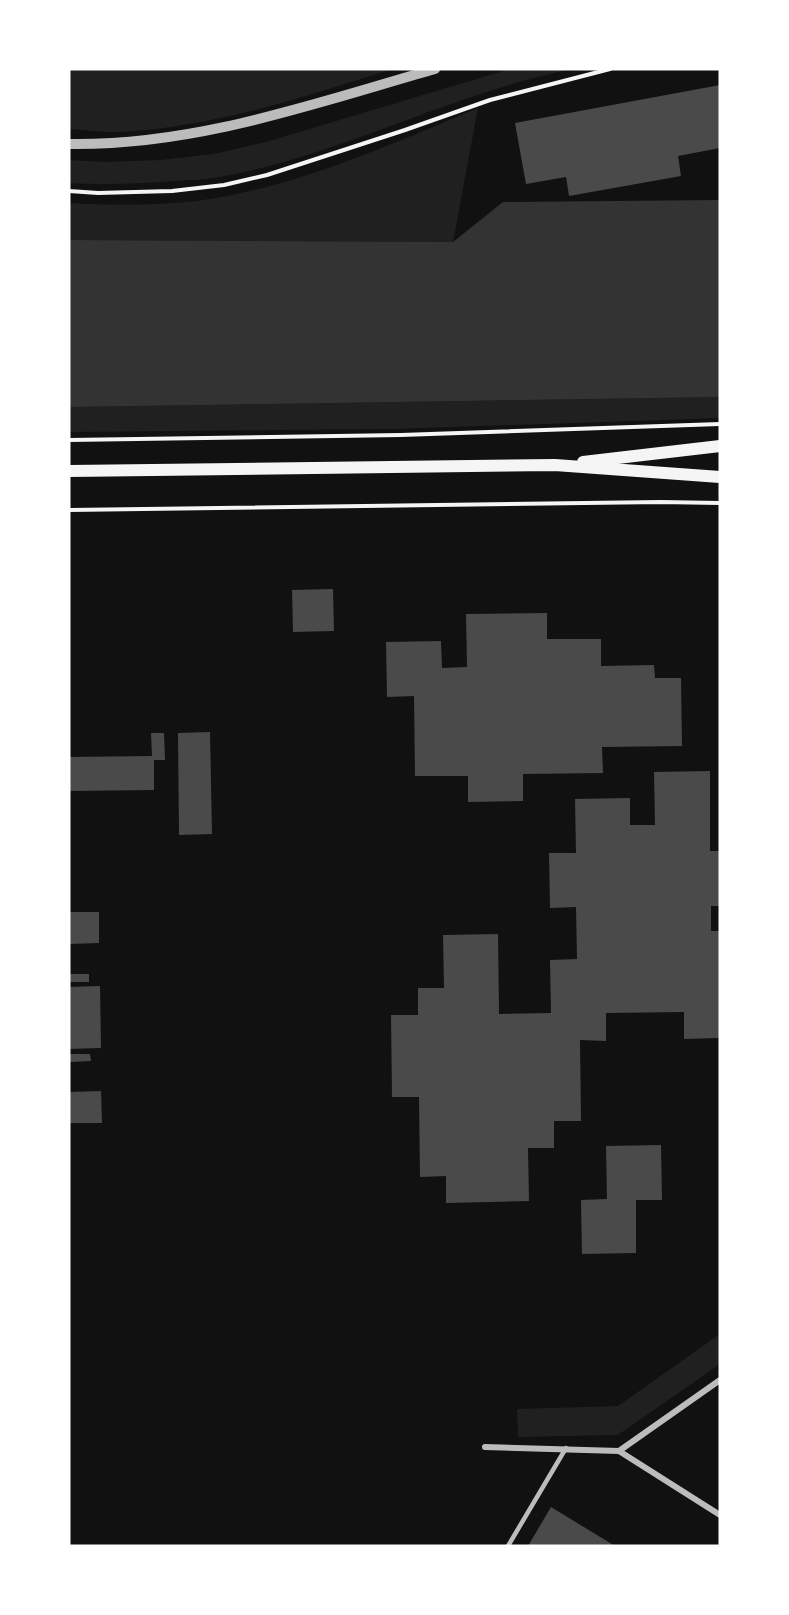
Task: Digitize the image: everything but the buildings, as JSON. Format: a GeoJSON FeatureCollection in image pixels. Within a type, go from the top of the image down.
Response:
{"type":"FeatureCollection","features":[{"type":"Feature","properties":{"kind":"main road"},"geometry":{"type":"LineString","coordinates":[[555,465],[720,446]]}},
{"type":"Feature","properties":{"kind":"main road"},"geometry":{"type":"LineString","coordinates":[[69,471],[555,465],[720,477]]}},
{"type":"Feature","properties":{"kind":"street"},"geometry":{"type":"LineString","coordinates":[[69,144],[129,143],[216,130],[268,118],[435,69]]}},
{"type":"Feature","properties":{"kind":"street"},"geometry":{"type":"LineString","coordinates":[[618,1450],[720,1380]]}},
{"type":"Feature","properties":{"kind":"street"},"geometry":{"type":"LineString","coordinates":[[485,1447],[618,1450],[720,1515]]}},
{"type":"Feature","properties":{"kind":"lane"},"geometry":{"type":"LineString","coordinates":[[508,1546],[566,1448]]}},
{"type":"Feature","properties":{"kind":"path"},"geometry":{"type":"LineString","coordinates":[[69,191],[98,194],[172,191],[224,185],[278,171],[490,100],[610,69]]}},
{"type":"Feature","properties":{"kind":"path"},"geometry":{"type":"LineString","coordinates":[[69,440],[401,435],[720,424]]}},
{"type":"Feature","properties":{"kind":"path"},"geometry":{"type":"LineString","coordinates":[[69,510],[720,503]]}},
{"type":"Feature","properties":{"kind":"shaded area"},"geometry":{"type":"Polygon","coordinates":[[[69,69],[393,69],[291,100],[224,117],[156,129],[101,132],[69,129],[69,69]]]}},
{"type":"Feature","properties":{"kind":"shaded area"},"geometry":{"type":"Polygon","coordinates":[[[510,69],[572,69],[526,80],[305,156],[260,168],[199,180],[121,184],[69,183],[69,160],[104,162],[161,160],[214,154],[266,142],[510,69]]]}},
{"type":"Feature","properties":{"kind":"shaded area"},"geometry":{"type":"Polygon","coordinates":[[[478,108],[453,242],[69,240],[69,203],[154,204],[196,201],[237,194],[329,168],[478,108]]]}},
{"type":"Feature","properties":{"kind":"shaded area"},"geometry":{"type":"Polygon","coordinates":[[[720,200],[720,397],[69,407],[69,240],[453,242],[503,202],[720,200]]]}},
{"type":"Feature","properties":{"kind":"shaded area"},"geometry":{"type":"Polygon","coordinates":[[[720,397],[720,418],[394,429],[69,432],[69,407],[720,397]]]}},
{"type":"Feature","properties":{"kind":"shaded area"},"geometry":{"type":"Polygon","coordinates":[[[720,1334],[720,1364],[618,1435],[518,1437],[517,1409],[618,1406],[720,1334]]]}}]}
